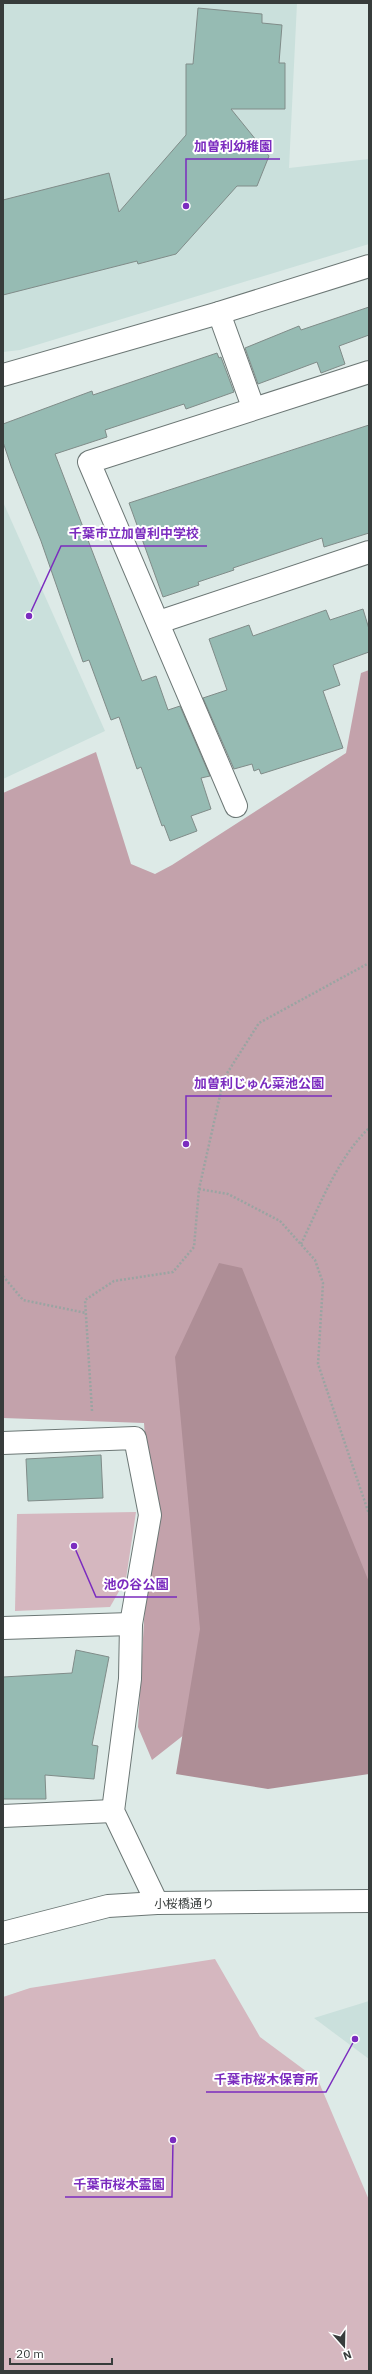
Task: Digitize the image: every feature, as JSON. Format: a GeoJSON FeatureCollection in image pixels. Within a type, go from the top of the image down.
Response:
{"type":"FeatureCollection","features":[{"type":"Feature","properties":{"kind":"street"},"geometry":{"type":"LineString","coordinates":[[3,375],[219,312],[369,266]]}},
{"type":"Feature","properties":{"kind":"street"},"geometry":{"type":"LineString","coordinates":[[219,312],[253,407]]}},
{"type":"Feature","properties":{"kind":"street"},"geometry":{"type":"LineString","coordinates":[[236,806],[89,462],[253,407],[369,372]]}},
{"type":"Feature","properties":{"kind":"street"},"geometry":{"type":"LineString","coordinates":[[158,622],[369,552]]}},
{"type":"Feature","properties":{"kind":"street"},"geometry":{"type":"LineString","coordinates":[[3,1443],[135,1438],[150,1515],[132,1624],[130,1679],[113,1811],[157,1903]]}},
{"type":"Feature","properties":{"kind":"street"},"geometry":{"type":"LineString","coordinates":[[3,1628],[132,1624]]}},
{"type":"Feature","properties":{"kind":"street"},"geometry":{"type":"LineString","coordinates":[[3,1816],[113,1811]]}},
{"type":"Feature","properties":{"kind":"street","name":"小桜橋通り"},"geometry":{"type":"LineString","coordinates":[[3,1933],[108,1906],[157,1903],[369,1902]]}},
{"type":"Feature","properties":{"kind":"path"},"geometry":{"type":"LineString","coordinates":[[94,1439],[85,1300],[114,1281],[173,1272],[194,1247],[199,1189],[224,1078],[258,1023],[369,963]]}},
{"type":"Feature","properties":{"kind":"path"},"geometry":{"type":"LineString","coordinates":[[301,1244],[332,1180],[361,1136],[369,1128]]}},
{"type":"Feature","properties":{"kind":"path"},"geometry":{"type":"LineString","coordinates":[[199,1189],[228,1194],[280,1220],[315,1260],[323,1283],[318,1364],[369,1514]]}},
{"type":"Feature","properties":{"kind":"path"},"geometry":{"type":"LineString","coordinates":[[3,1276],[23,1300],[86,1313]]}},
{"type":"Feature","properties":{"kind":"shaded area"},"geometry":{"type":"Polygon","coordinates":[[[3,3],[297,3],[289,168],[369,159],[369,244],[20,350],[3,352],[3,3]]]}},
{"type":"Feature","properties":{"kind":"shaded area"},"geometry":{"type":"Polygon","coordinates":[[[3,502],[105,731],[3,779],[3,502]]]}},
{"type":"Feature","properties":{"kind":"shaded area"},"geometry":{"type":"Polygon","coordinates":[[[369,670],[369,1634],[221,1541],[194,1727],[152,1760],[138,1727],[150,1515],[144,1423],[3,1418],[3,793],[96,752],[131,864],[155,874],[172,865],[346,753],[361,673],[369,670]]]}},
{"type":"Feature","properties":{"kind":"shaded area"},"geometry":{"type":"Polygon","coordinates":[[[219,1263],[242,1268],[369,1582],[369,1774],[268,1789],[176,1774],[200,1629],[175,1357],[219,1263]]]}},
{"type":"Feature","properties":{"kind":"shaded area"},"geometry":{"type":"Polygon","coordinates":[[[136,1512],[126,1579],[110,1607],[15,1611],[17,1514],[136,1512]]]}},
{"type":"Feature","properties":{"kind":"shaded area"},"geometry":{"type":"Polygon","coordinates":[[[215,1959],[260,2037],[318,2080],[369,2200],[369,2371],[3,2371],[3,1997],[30,1988],[215,1959]]]}},
{"type":"Feature","properties":{"kind":"shaded area"},"geometry":{"type":"Polygon","coordinates":[[[369,2001],[369,2059],[314,2018],[369,2001]]]}},
{"type":"Feature","properties":{"kind":"building"},"geometry":{"type":"Polygon","coordinates":[[[198,8],[262,14],[262,23],[282,25],[279,63],[285,63],[285,109],[231,109],[269,156],[257,186],[237,186],[176,254],[138,264],[137,261],[3,295],[3,200],[109,173],[119,212],[186,135],[186,64],[193,64],[198,8]]]}},
{"type":"Feature","properties":{"kind":"building"},"geometry":{"type":"Polygon","coordinates":[[[369,307],[369,335],[339,346],[345,364],[321,373],[317,362],[258,384],[245,348],[299,326],[301,330],[369,307]]]}},
{"type":"Feature","properties":{"kind":"building"},"geometry":{"type":"Polygon","coordinates":[[[217,353],[219,358],[221,357],[234,392],[186,409],[184,404],[105,430],[107,437],[55,454],[142,681],[156,676],[168,710],[180,706],[210,776],[201,778],[211,809],[191,816],[197,831],[170,841],[164,825],[162,826],[141,767],[137,769],[119,717],[111,720],[89,660],[83,662],[41,541],[11,466],[3,442],[3,424],[92,391],[93,395],[217,353]]]}},
{"type":"Feature","properties":{"kind":"building"},"geometry":{"type":"Polygon","coordinates":[[[369,425],[369,533],[324,547],[322,538],[233,568],[234,570],[198,582],[199,585],[163,597],[129,503],[369,425]]]}},
{"type":"Feature","properties":{"kind":"building"},"geometry":{"type":"Polygon","coordinates":[[[363,609],[369,629],[369,652],[333,665],[340,685],[323,691],[343,748],[261,774],[259,769],[254,771],[252,764],[234,769],[203,698],[227,690],[209,639],[249,625],[253,636],[326,610],[330,620],[363,609]]]}},
{"type":"Feature","properties":{"kind":"building"},"geometry":{"type":"Polygon","coordinates":[[[101,1455],[103,1498],[28,1501],[26,1459],[101,1455]]]}},
{"type":"Feature","properties":{"kind":"building"},"geometry":{"type":"Polygon","coordinates":[[[76,1650],[109,1657],[92,1745],[98,1746],[94,1779],[45,1775],[46,1799],[3,1799],[3,1677],[72,1673],[76,1650]]]}},
{"type":"Feature","properties":{"kind":"place","name":"加曽利幼稚園"},"geometry":{"type":"Point","coordinates":[186,206]}},
{"type":"Feature","properties":{"kind":"place","name":"千葉市立加曽利中学校"},"geometry":{"type":"Point","coordinates":[29,616]}},
{"type":"Feature","properties":{"kind":"place","name":"加曽利じゅん菜池公園"},"geometry":{"type":"Point","coordinates":[186,1144]}},
{"type":"Feature","properties":{"kind":"place","name":"池の谷公園"},"geometry":{"type":"Point","coordinates":[74,1546]}},
{"type":"Feature","properties":{"kind":"place","name":"千葉市桜木保育所"},"geometry":{"type":"Point","coordinates":[355,2039]}},
{"type":"Feature","properties":{"kind":"place","name":"千葉市桜木霊園"},"geometry":{"type":"Point","coordinates":[173,2140]}}]}
